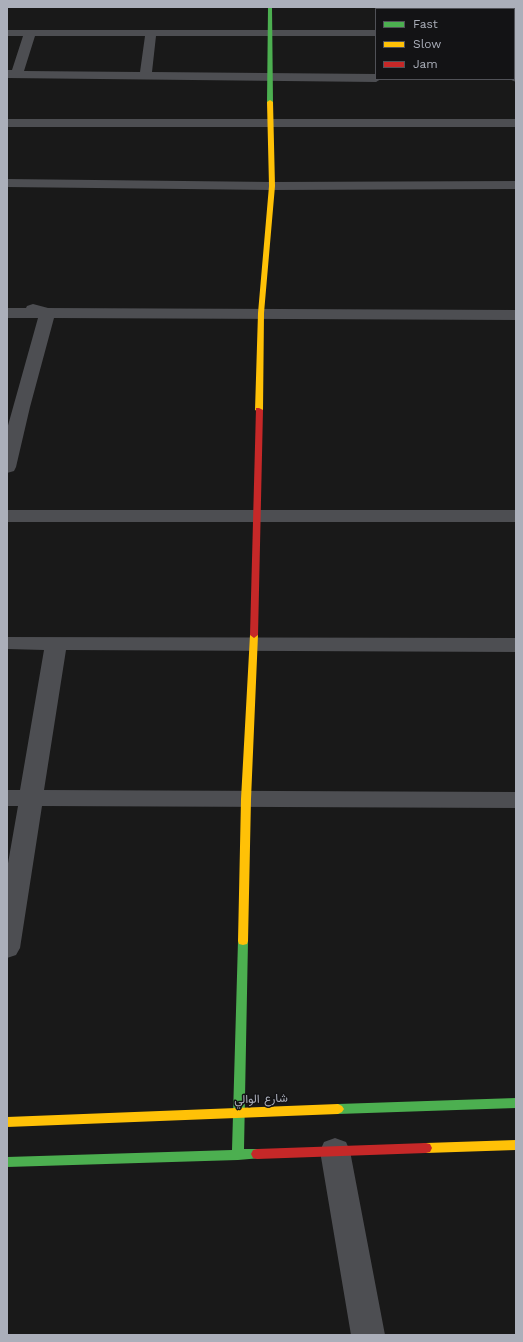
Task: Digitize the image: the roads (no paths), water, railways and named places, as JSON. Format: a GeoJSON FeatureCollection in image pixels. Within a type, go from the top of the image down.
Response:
{"type":"FeatureCollection","features":[{"type":"Feature","properties":{"kind":"street"},"geometry":{"type":"LineString","coordinates":[[238,1155],[246,799],[254,644],[262,313],[272,186],[272,123],[269,33],[270,7]]}},
{"type":"Feature","properties":{"kind":"street"},"geometry":{"type":"LineString","coordinates":[[7,32],[375,33]]}},
{"type":"Feature","properties":{"kind":"street"},"geometry":{"type":"LineString","coordinates":[[30,32],[12,74],[375,78]]}},
{"type":"Feature","properties":{"kind":"street"},"geometry":{"type":"LineString","coordinates":[[146,75],[151,33]]}},
{"type":"Feature","properties":{"kind":"street"},"geometry":{"type":"LineString","coordinates":[[7,123],[516,123]]}},
{"type":"Feature","properties":{"kind":"street"},"geometry":{"type":"LineString","coordinates":[[7,183],[272,186],[516,185]]}},
{"type":"Feature","properties":{"kind":"street"},"geometry":{"type":"LineString","coordinates":[[7,301],[47,314]]}},
{"type":"Feature","properties":{"kind":"street"},"geometry":{"type":"LineString","coordinates":[[7,313],[516,315]]}},
{"type":"Feature","properties":{"kind":"street"},"geometry":{"type":"LineString","coordinates":[[7,467],[14,407],[47,314]]}},
{"type":"Feature","properties":{"kind":"street"},"geometry":{"type":"LineString","coordinates":[[7,516],[516,516]]}},
{"type":"Feature","properties":{"kind":"street"},"geometry":{"type":"LineString","coordinates":[[7,643],[516,645]]}},
{"type":"Feature","properties":{"kind":"street"},"geometry":{"type":"LineString","coordinates":[[7,948],[56,643]]}},
{"type":"Feature","properties":{"kind":"street"},"geometry":{"type":"LineString","coordinates":[[7,798],[516,800]]}},
{"type":"Feature","properties":{"kind":"street","name":"شارع الوالي"},"geometry":{"type":"LineString","coordinates":[[7,1122],[240,1112],[516,1103]]}},
{"type":"Feature","properties":{"kind":"street"},"geometry":{"type":"LineString","coordinates":[[7,1162],[516,1145]]}},
{"type":"Feature","properties":{"kind":"street"},"geometry":{"type":"LineString","coordinates":[[335,1151],[368,1335]]}}]}
